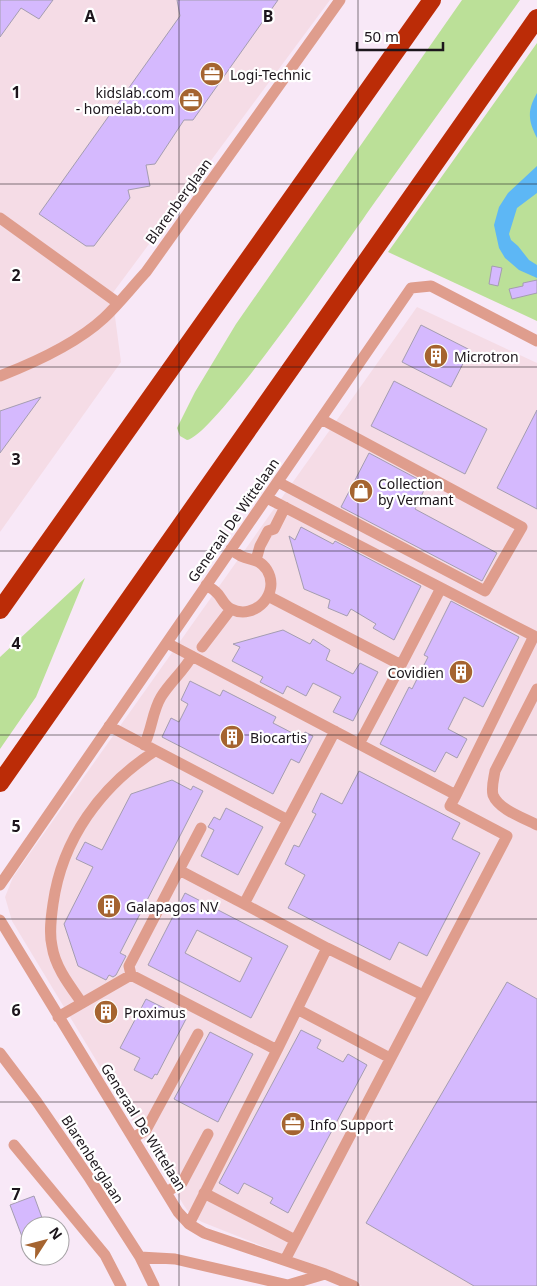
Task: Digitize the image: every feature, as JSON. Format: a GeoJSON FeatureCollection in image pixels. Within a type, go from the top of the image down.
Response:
{"type":"FeatureCollection","features":[{"type":"Feature","properties":{"kind":"highway"},"geometry":{"type":"LineString","coordinates":[[0,610],[432,0]]}},
{"type":"Feature","properties":{"kind":"highway"},"geometry":{"type":"LineString","coordinates":[[0,783],[537,18]]}},
{"type":"Feature","properties":{"kind":"street","name":"Blarenberglaan"},"geometry":{"type":"LineString","coordinates":[[0,376],[53,352],[79,336],[104,318],[118,303],[146,272],[340,0]]}},
{"type":"Feature","properties":{"kind":"street"},"geometry":{"type":"LineString","coordinates":[[0,218],[118,303]]}},
{"type":"Feature","properties":{"kind":"street","name":"Generaal De Wittelaan"},"geometry":{"type":"LineString","coordinates":[[0,885],[411,288],[431,286],[537,341]]}},
{"type":"Feature","properties":{"kind":"street"},"geometry":{"type":"LineString","coordinates":[[278,482],[485,591],[522,527],[321,419]]}},
{"type":"Feature","properties":{"kind":"street"},"geometry":{"type":"LineString","coordinates":[[267,498],[534,636],[450,806],[507,836],[285,1260]]}},
{"type":"Feature","properties":{"kind":"street"},"geometry":{"type":"LineString","coordinates":[[256,560],[260,546],[268,531],[274,528],[286,507]]}},
{"type":"Feature","properties":{"kind":"street"},"geometry":{"type":"LineString","coordinates":[[206,585],[217,593],[220,599],[231,609],[238,611],[252,610],[264,602],[268,596],[271,582],[266,569],[256,560],[242,557],[231,549]]}},
{"type":"Feature","properties":{"kind":"street"},"geometry":{"type":"LineString","coordinates":[[359,744],[441,588]]}},
{"type":"Feature","properties":{"kind":"street"},"geometry":{"type":"LineString","coordinates":[[268,596],[400,665]]}},
{"type":"Feature","properties":{"kind":"street"},"geometry":{"type":"LineString","coordinates":[[202,647],[231,609]]}},
{"type":"Feature","properties":{"kind":"street"},"geometry":{"type":"LineString","coordinates":[[167,643],[456,795]]}},
{"type":"Feature","properties":{"kind":"street"},"geometry":{"type":"LineString","coordinates":[[144,745],[161,697],[188,664],[192,656]]}},
{"type":"Feature","properties":{"kind":"street"},"geometry":{"type":"LineString","coordinates":[[537,689],[495,770],[493,795],[500,804],[537,825]]}},
{"type":"Feature","properties":{"kind":"street"},"geometry":{"type":"LineString","coordinates":[[109,726],[288,820]]}},
{"type":"Feature","properties":{"kind":"street"},"geometry":{"type":"LineString","coordinates":[[244,904],[335,731]]}},
{"type":"Feature","properties":{"kind":"street"},"geometry":{"type":"LineString","coordinates":[[82,1003],[57,962],[52,946],[50,929],[58,878],[78,829],[94,806],[125,772],[155,751]]}},
{"type":"Feature","properties":{"kind":"street"},"geometry":{"type":"LineString","coordinates":[[131,975],[129,966],[201,828]]}},
{"type":"Feature","properties":{"kind":"street"},"geometry":{"type":"LineString","coordinates":[[179,870],[423,996]]}},
{"type":"Feature","properties":{"kind":"street","name":"Generaal De Wittelaan"},"geometry":{"type":"LineString","coordinates":[[0,920],[178,1212],[189,1224],[204,1233],[325,1274],[354,1286]]}},
{"type":"Feature","properties":{"kind":"street"},"geometry":{"type":"LineString","coordinates":[[189,1224],[327,948]]}},
{"type":"Feature","properties":{"kind":"street"},"geometry":{"type":"LineString","coordinates":[[58,1017],[131,975]]}},
{"type":"Feature","properties":{"kind":"street"},"geometry":{"type":"LineString","coordinates":[[131,975],[277,1050]]}},
{"type":"Feature","properties":{"kind":"street"},"geometry":{"type":"LineString","coordinates":[[297,1010],[390,1058]]}},
{"type":"Feature","properties":{"kind":"street"},"geometry":{"type":"LineString","coordinates":[[133,1138],[146,1130],[198,1034]]}},
{"type":"Feature","properties":{"kind":"street","name":"Blarenberglaan"},"geometry":{"type":"LineString","coordinates":[[0,1053],[90,1178],[140,1257],[154,1286]]}},
{"type":"Feature","properties":{"kind":"street"},"geometry":{"type":"LineString","coordinates":[[166,1192],[182,1183],[208,1134]]}},
{"type":"Feature","properties":{"kind":"street"},"geometry":{"type":"LineString","coordinates":[[14,1145],[105,1255],[121,1286]]}},
{"type":"Feature","properties":{"kind":"street"},"geometry":{"type":"LineString","coordinates":[[204,1193],[295,1240]]}},
{"type":"Feature","properties":{"kind":"street"},"geometry":{"type":"LineString","coordinates":[[140,1257],[175,1259],[288,1285],[325,1274]]}},
{"type":"Feature","properties":{"kind":"shaded area"},"geometry":{"type":"Polygon","coordinates":[[[0,0],[330,0],[112,294],[121,362],[0,532],[0,0]]]}},
{"type":"Feature","properties":{"kind":"shaded area"},"geometry":{"type":"Polygon","coordinates":[[[417,307],[537,363],[537,1286],[362,1286],[191,1216],[12,921],[5,897],[13,877],[417,307]]]}},
{"type":"Feature","properties":{"kind":"green space"},"geometry":{"type":"Polygon","coordinates":[[[462,0],[520,0],[255,368],[203,429],[187,440],[180,436],[177,428],[195,392],[236,324],[462,0]]]}},
{"type":"Feature","properties":{"kind":"green space"},"geometry":{"type":"Polygon","coordinates":[[[537,43],[537,321],[388,252],[537,43]]]}},
{"type":"Feature","properties":{"kind":"green space"},"geometry":{"type":"Polygon","coordinates":[[[85,578],[36,697],[0,749],[0,657],[85,578]]]}},
{"type":"Feature","properties":{"kind":"water"},"geometry":{"type":"Polygon","coordinates":[[[537,93],[537,138],[530,121],[530,110],[537,93]]]}},
{"type":"Feature","properties":{"kind":"water"},"geometry":{"type":"Polygon","coordinates":[[[537,166],[537,193],[517,208],[509,234],[511,240],[529,260],[537,265],[537,278],[519,270],[505,258],[499,248],[494,225],[499,207],[508,193],[537,166]]]}},
{"type":"Feature","properties":{"kind":"building"},"geometry":{"type":"Polygon","coordinates":[[[0,0],[53,0],[39,19],[21,8],[0,37],[0,0]]]}},
{"type":"Feature","properties":{"kind":"building"},"geometry":{"type":"Polygon","coordinates":[[[177,0],[278,0],[193,120],[184,120],[155,164],[146,165],[150,186],[128,190],[130,198],[94,246],[86,246],[39,214],[180,16],[177,0]]]}},
{"type":"Feature","properties":{"kind":"building"},"geometry":{"type":"Polygon","coordinates":[[[492,266],[502,268],[498,286],[489,284],[492,266]]]}},
{"type":"Feature","properties":{"kind":"building"},"geometry":{"type":"Polygon","coordinates":[[[537,280],[537,293],[512,299],[509,289],[537,280]]]}},
{"type":"Feature","properties":{"kind":"building","name":"Microtron"},"geometry":{"type":"Polygon","coordinates":[[[421,325],[470,350],[451,387],[402,362],[421,325]]]}},
{"type":"Feature","properties":{"kind":"building"},"geometry":{"type":"Polygon","coordinates":[[[394,381],[487,429],[465,474],[371,426],[394,381]]]}},
{"type":"Feature","properties":{"kind":"building"},"geometry":{"type":"Polygon","coordinates":[[[41,397],[0,453],[0,411],[41,397]]]}},
{"type":"Feature","properties":{"kind":"building"},"geometry":{"type":"Polygon","coordinates":[[[537,410],[537,509],[497,488],[537,410]]]}},
{"type":"Feature","properties":{"kind":"building"},"geometry":{"type":"Polygon","coordinates":[[[369,453],[427,484],[415,509],[497,553],[482,581],[341,507],[369,453]]]}},
{"type":"Feature","properties":{"kind":"building"},"geometry":{"type":"Polygon","coordinates":[[[301,527],[333,544],[335,541],[421,586],[394,640],[373,628],[376,624],[351,609],[347,616],[328,608],[330,600],[304,589],[289,536],[295,540],[301,527]]]}},
{"type":"Feature","properties":{"kind":"building","name":"Covidien"},"geometry":{"type":"Polygon","coordinates":[[[451,601],[519,637],[483,707],[464,697],[448,729],[467,739],[457,758],[446,752],[435,772],[380,744],[409,687],[412,689],[428,657],[424,655],[451,601]]]}},
{"type":"Feature","properties":{"kind":"building"},"geometry":{"type":"Polygon","coordinates":[[[283,630],[310,644],[313,639],[330,650],[326,660],[353,674],[360,663],[378,672],[353,721],[333,712],[341,697],[313,683],[306,696],[287,686],[283,694],[260,682],[263,677],[232,661],[240,647],[233,644],[283,630]]]}},
{"type":"Feature","properties":{"kind":"building","name":"Biocartis"},"geometry":{"type":"Polygon","coordinates":[[[190,681],[220,696],[223,690],[276,717],[273,723],[302,738],[305,732],[313,736],[299,763],[291,759],[273,794],[162,737],[171,718],[179,722],[188,704],[181,700],[190,681]]]}},
{"type":"Feature","properties":{"kind":"building"},"geometry":{"type":"Polygon","coordinates":[[[359,771],[460,823],[452,839],[480,853],[427,956],[399,942],[390,960],[288,908],[305,875],[285,864],[294,845],[299,847],[316,814],[312,812],[321,793],[342,804],[359,771]]]}},
{"type":"Feature","properties":{"kind":"building"},"geometry":{"type":"Polygon","coordinates":[[[172,780],[191,790],[193,786],[203,791],[120,953],[126,956],[116,975],[113,977],[109,975],[106,980],[78,966],[64,924],[93,867],[76,859],[85,842],[102,850],[131,794],[172,780]]]}},
{"type":"Feature","properties":{"kind":"building"},"geometry":{"type":"Polygon","coordinates":[[[226,808],[263,827],[238,875],[201,856],[214,830],[208,827],[214,817],[220,820],[226,808]]]}},
{"type":"Feature","properties":{"kind":"building"},"geometry":{"type":"Polygon","coordinates":[[[185,893],[288,946],[251,1018],[148,965],[185,893]],[[197,930],[185,953],[240,982],[252,958],[197,930]]]}},
{"type":"Feature","properties":{"kind":"building"},"geometry":{"type":"Polygon","coordinates":[[[507,982],[537,999],[537,1286],[474,1286],[366,1223],[507,982]]]}},
{"type":"Feature","properties":{"kind":"building"},"geometry":{"type":"Polygon","coordinates":[[[146,999],[186,1019],[157,1075],[155,1074],[152,1079],[134,1070],[140,1058],[120,1048],[146,999]]]}},
{"type":"Feature","properties":{"kind":"building","name":"Proximus"},"geometry":{"type":"Polygon","coordinates":[[[108,1002],[115,1014],[103,1022],[96,1009],[108,1002]]]}},
{"type":"Feature","properties":{"kind":"building","name":"Info Support"},"geometry":{"type":"Polygon","coordinates":[[[301,1030],[321,1040],[317,1048],[343,1062],[348,1054],[367,1065],[288,1213],[270,1203],[273,1198],[244,1183],[238,1194],[219,1183],[301,1030]]]}},
{"type":"Feature","properties":{"kind":"building"},"geometry":{"type":"Polygon","coordinates":[[[210,1032],[253,1054],[218,1122],[174,1099],[210,1032]]]}},
{"type":"Feature","properties":{"kind":"building"},"geometry":{"type":"Polygon","coordinates":[[[34,1196],[41,1216],[20,1216],[20,1231],[10,1205],[34,1196]]]}},
{"type":"Feature","properties":{"kind":"place","name":"Logi-Technic"},"geometry":{"type":"Point","coordinates":[212,74]}},
{"type":"Feature","properties":{"kind":"place","name":"kidslab.com - homelab.com"},"geometry":{"type":"Point","coordinates":[191,100]}},
{"type":"Feature","properties":{"kind":"place","name":"Microtron"},"geometry":{"type":"Point","coordinates":[436,356]}},
{"type":"Feature","properties":{"kind":"place","name":"Collection by Vermant"},"geometry":{"type":"Point","coordinates":[361,491]}},
{"type":"Feature","properties":{"kind":"place","name":"Covidien"},"geometry":{"type":"Point","coordinates":[461,672]}},
{"type":"Feature","properties":{"kind":"place","name":"Biocartis"},"geometry":{"type":"Point","coordinates":[232,737]}},
{"type":"Feature","properties":{"kind":"place","name":"Galapagos NV"},"geometry":{"type":"Point","coordinates":[109,906]}},
{"type":"Feature","properties":{"kind":"place","name":"Proximus"},"geometry":{"type":"Point","coordinates":[106,1012]}},
{"type":"Feature","properties":{"kind":"place","name":"Info Support"},"geometry":{"type":"Point","coordinates":[293,1124]}}]}
